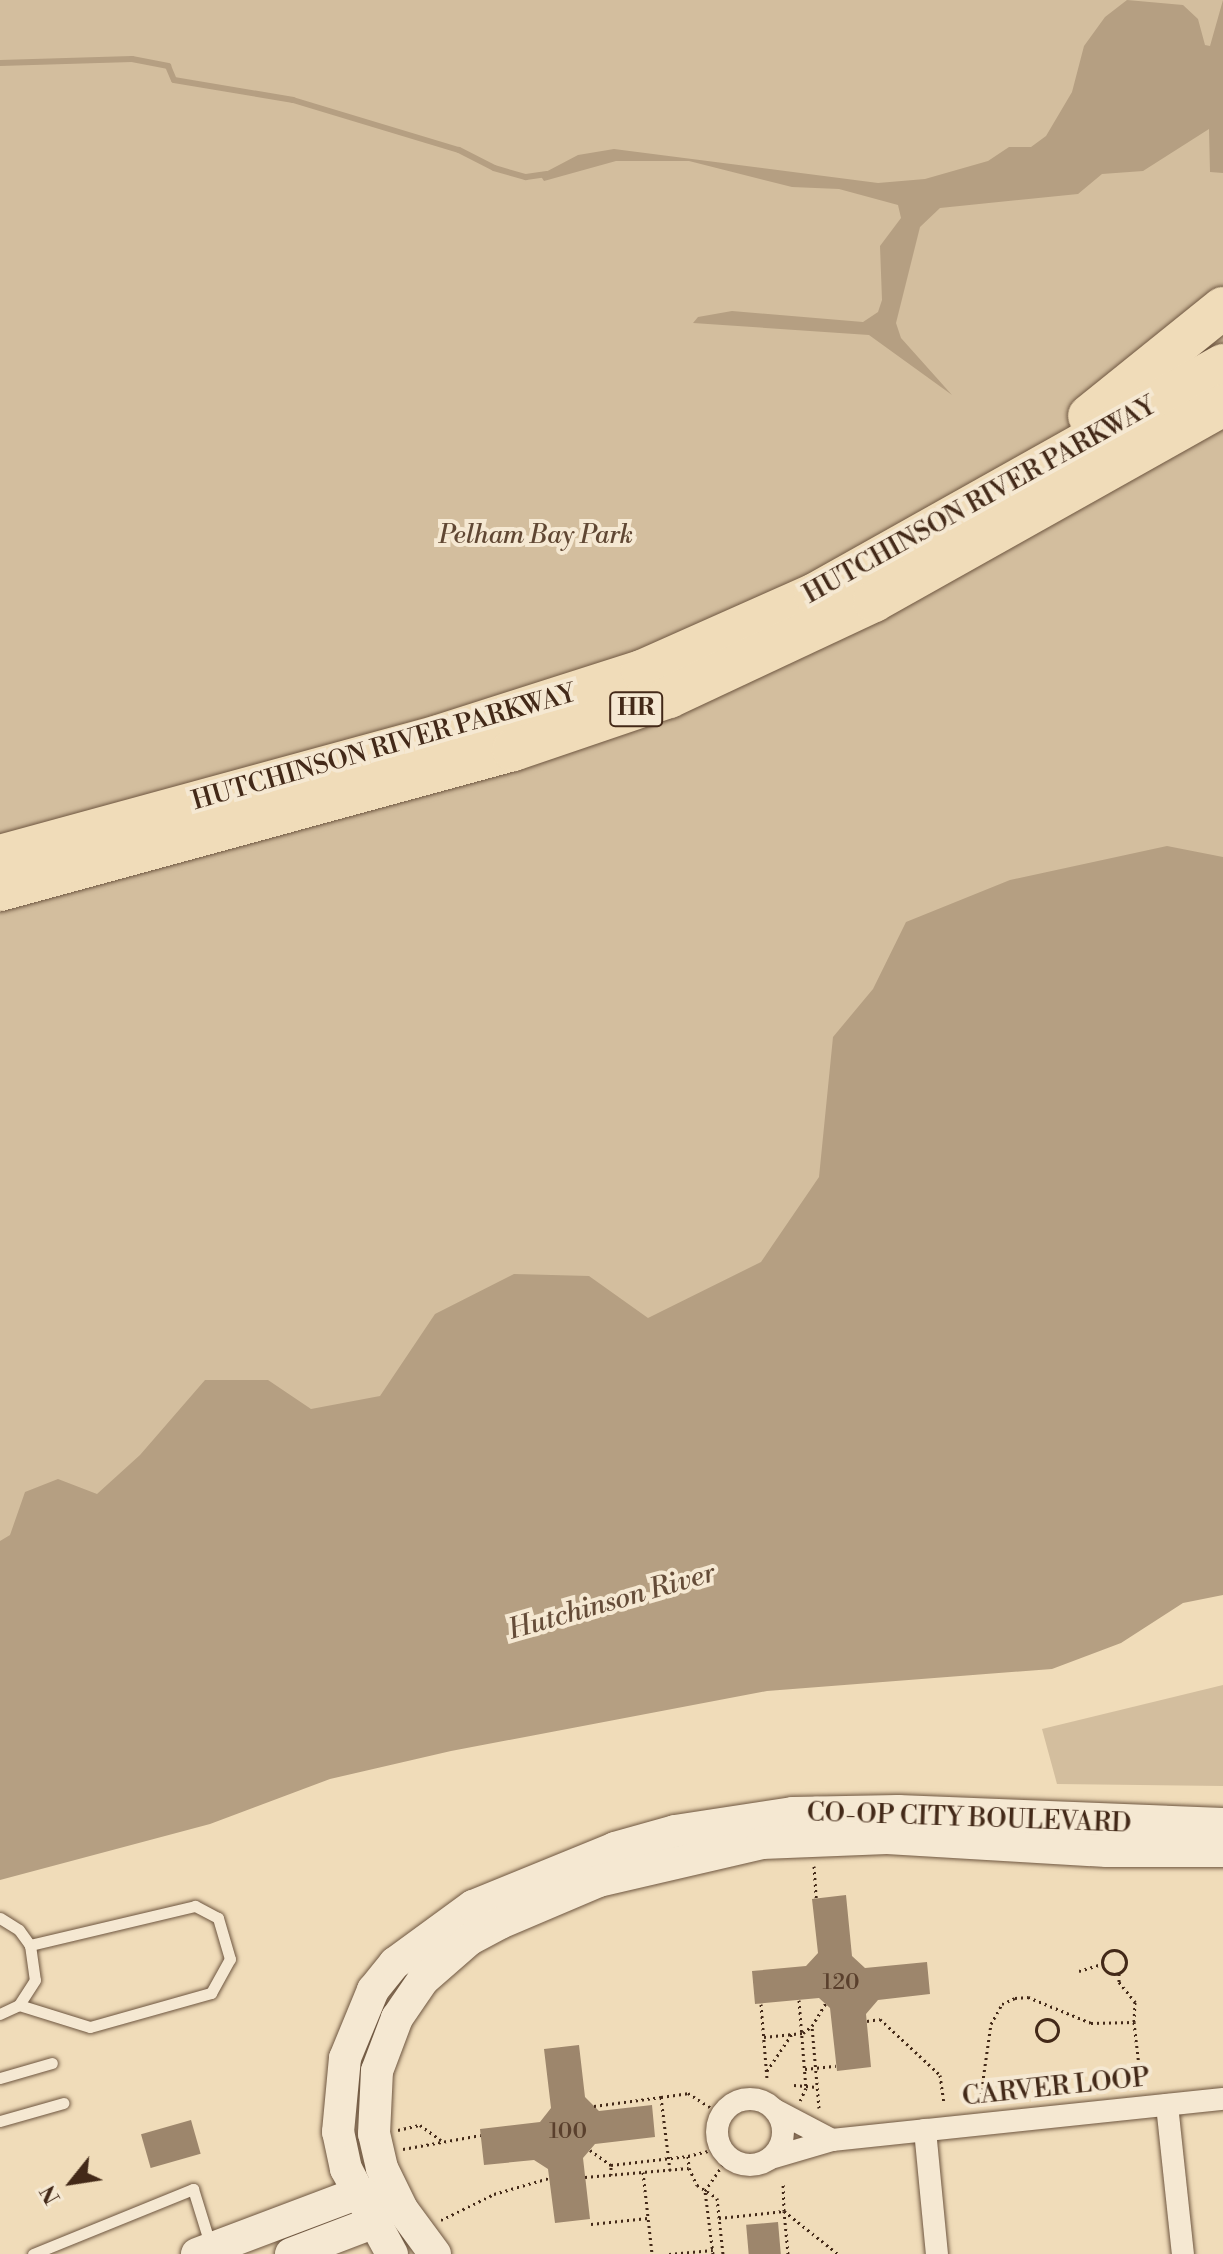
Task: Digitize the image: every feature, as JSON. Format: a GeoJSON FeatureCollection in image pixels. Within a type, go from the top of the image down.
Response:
{"type":"FeatureCollection","features":[{"type":"Feature","properties":{"kind":"highway"},"geometry":{"type":"LineString","coordinates":[[1007,488],[1223,308]]}},
{"type":"Feature","properties":{"kind":"highway","name":"HUTCHINSON RIVER PARKWAY"},"geometry":{"type":"LineString","coordinates":[[0,856],[453,732],[642,671],[804,600],[1223,365]]}},
{"type":"Feature","properties":{"kind":"highway","name":"HUTCHINSON RIVER PARKWAY"},"geometry":{"type":"LineString","coordinates":[[0,890],[513,750],[669,697],[874,601],[1223,405]]}},
{"type":"Feature","properties":{"kind":"main road","name":"CO-OP CITY BOULEVARD"},"geometry":{"type":"LineString","coordinates":[[392,2254],[356,2194],[341,2148],[339,2094],[345,2058],[373,1990],[423,1938],[527,1880],[675,1831],[793,1813],[898,1811],[1124,1824],[1223,1824]]}},
{"type":"Feature","properties":{"kind":"main road","name":"CO-OP CITY BOULEVARD"},"geometry":{"type":"LineString","coordinates":[[434,2239],[393,2194],[378,2154],[373,2106],[377,2071],[397,2018],[423,1980],[470,1939],[562,1894],[713,1851],[812,1838],[1223,1851]]}},
{"type":"Feature","properties":{"kind":"main road"},"geometry":{"type":"LineString","coordinates":[[204,2251],[356,2194],[393,2194]]}},
{"type":"Feature","properties":{"kind":"main road"},"geometry":{"type":"LineString","coordinates":[[291,2254],[372,2223],[393,2194]]}},
{"type":"Feature","properties":{"kind":"street"},"geometry":{"type":"LineString","coordinates":[[775,2110],[783,2133],[771,2158],[745,2165],[725,2152],[722,2115],[750,2099],[775,2110],[832,2140]]}},
{"type":"Feature","properties":{"kind":"street"},"geometry":{"type":"LineString","coordinates":[[1167,2105],[1223,2099]]}},
{"type":"Feature","properties":{"kind":"street","name":"CARVER LOOP"},"geometry":{"type":"LineString","coordinates":[[771,2158],[832,2140],[1167,2105],[1183,2254]]}},
{"type":"Feature","properties":{"kind":"street"},"geometry":{"type":"LineString","coordinates":[[925,2130],[937,2254]]}},
{"type":"Feature","properties":{"kind":"lane"},"geometry":{"type":"LineString","coordinates":[[19,2005],[90,2027],[211,1993],[230,1959],[218,1918],[195,1906],[30,1945]]}},
{"type":"Feature","properties":{"kind":"lane"},"geometry":{"type":"LineString","coordinates":[[0,1918],[19,1930],[30,1945],[35,1980],[19,2005],[0,2014]]}},
{"type":"Feature","properties":{"kind":"lane"},"geometry":{"type":"LineString","coordinates":[[0,2078],[52,2063]]}},
{"type":"Feature","properties":{"kind":"lane"},"geometry":{"type":"LineString","coordinates":[[0,2121],[63,2103]]}},
{"type":"Feature","properties":{"kind":"lane"},"geometry":{"type":"LineString","coordinates":[[33,2254],[193,2189],[204,2251]]}},
{"type":"Feature","properties":{"kind":"path"},"geometry":{"type":"LineString","coordinates":[[1102,1964],[1107,1952],[1119,1951],[1126,1960],[1119,1973],[1119,1982],[1135,2002],[1134,2022],[1141,2083]]}},
{"type":"Feature","properties":{"kind":"path"},"geometry":{"type":"LineString","coordinates":[[1079,1971],[1102,1964]]}},
{"type":"Feature","properties":{"kind":"path"},"geometry":{"type":"LineString","coordinates":[[1102,1964],[1108,1972],[1119,1973]]}},
{"type":"Feature","properties":{"kind":"path"},"geometry":{"type":"LineString","coordinates":[[980,2101],[996,2012],[1015,1998],[1047,2005],[1060,2013],[1101,2024],[1134,2022]]}},
{"type":"Feature","properties":{"kind":"path"},"geometry":{"type":"LineString","coordinates":[[799,2000],[806,2088],[800,2101]]}},
{"type":"Feature","properties":{"kind":"path"},"geometry":{"type":"LineString","coordinates":[[764,2037],[803,2033],[812,2026],[826,2003]]}},
{"type":"Feature","properties":{"kind":"path"},"geometry":{"type":"LineString","coordinates":[[761,2004],[767,2078]]}},
{"type":"Feature","properties":{"kind":"path"},"geometry":{"type":"LineString","coordinates":[[1047,2005],[1045,2019],[1036,2029],[1040,2039],[1054,2038],[1060,2013]]}},
{"type":"Feature","properties":{"kind":"path"},"geometry":{"type":"LineString","coordinates":[[1045,2019],[1056,2024]]}},
{"type":"Feature","properties":{"kind":"path"},"geometry":{"type":"LineString","coordinates":[[867,2021],[884,2022],[940,2075],[944,2104]]}},
{"type":"Feature","properties":{"kind":"path"},"geometry":{"type":"LineString","coordinates":[[812,2026],[820,2116]]}},
{"type":"Feature","properties":{"kind":"path"},"geometry":{"type":"LineString","coordinates":[[767,2071],[792,2034]]}},
{"type":"Feature","properties":{"kind":"path"},"geometry":{"type":"LineString","coordinates":[[804,2049],[814,2048]]}},
{"type":"Feature","properties":{"kind":"path"},"geometry":{"type":"LineString","coordinates":[[805,2069],[836,2066]]}},
{"type":"Feature","properties":{"kind":"path"},"geometry":{"type":"LineString","coordinates":[[794,2085],[817,2087]]}},
{"type":"Feature","properties":{"kind":"path"},"geometry":{"type":"LineString","coordinates":[[594,2106],[688,2093],[722,2115]]}},
{"type":"Feature","properties":{"kind":"path"},"geometry":{"type":"LineString","coordinates":[[661,2097],[670,2170]]}},
{"type":"Feature","properties":{"kind":"path"},"geometry":{"type":"LineString","coordinates":[[420,2125],[442,2140]]}},
{"type":"Feature","properties":{"kind":"path"},"geometry":{"type":"LineString","coordinates":[[395,2151],[481,2135]]}},
{"type":"Feature","properties":{"kind":"path"},"geometry":{"type":"LineString","coordinates":[[590,2150],[611,2165],[725,2152]]}},
{"type":"Feature","properties":{"kind":"path"},"geometry":{"type":"LineString","coordinates":[[669,2254],[713,2252],[705,2191],[725,2152]]}},
{"type":"Feature","properties":{"kind":"path"},"geometry":{"type":"LineString","coordinates":[[688,2156],[689,2168],[705,2191],[717,2198],[723,2254]]}},
{"type":"Feature","properties":{"kind":"path"},"geometry":{"type":"LineString","coordinates":[[650,2161],[651,2171]]}},
{"type":"Feature","properties":{"kind":"path"},"geometry":{"type":"LineString","coordinates":[[630,2163],[631,2173]]}},
{"type":"Feature","properties":{"kind":"path"},"geometry":{"type":"LineString","coordinates":[[611,2165],[611,2175]]}},
{"type":"Feature","properties":{"kind":"path"},"geometry":{"type":"LineString","coordinates":[[585,2177],[689,2168]]}},
{"type":"Feature","properties":{"kind":"path"},"geometry":{"type":"LineString","coordinates":[[643,2172],[652,2254]]}},
{"type":"Feature","properties":{"kind":"path"},"geometry":{"type":"LineString","coordinates":[[434,2239],[494,2194],[549,2178]]}},
{"type":"Feature","properties":{"kind":"path"},"geometry":{"type":"LineString","coordinates":[[783,2184],[788,2254]]}},
{"type":"Feature","properties":{"kind":"path"},"geometry":{"type":"LineString","coordinates":[[719,2218],[784,2211],[838,2254]]}},
{"type":"Feature","properties":{"kind":"path"},"geometry":{"type":"LineString","coordinates":[[591,2224],[648,2218]]}},
{"type":"Feature","properties":{"kind":"green space","name":"Pelham Bay Park"},"geometry":{"type":"Polygon","coordinates":[[[0,0],[1223,0],[1223,1254],[0,1602],[0,0]]]}},
{"type":"Feature","properties":{"kind":"green space"},"geometry":{"type":"Polygon","coordinates":[[[1223,1685],[1223,1786],[1057,1784],[1042,1729],[1223,1685]]]}},
{"type":"Feature","properties":{"kind":"water"},"geometry":{"type":"Polygon","coordinates":[[[1127,0],[1183,5],[1198,19],[1205,45],[1210,46],[1223,0],[1223,173],[1210,172],[1209,129],[1143,171],[1102,174],[1078,194],[940,208],[920,227],[896,323],[901,338],[952,395],[869,335],[693,323],[698,317],[732,311],[863,322],[878,312],[882,300],[880,246],[901,218],[898,205],[839,189],[792,187],[689,161],[616,161],[544,181],[540,175],[578,155],[614,149],[878,183],[925,179],[988,161],[1009,147],[1031,147],[1046,136],[1072,92],[1084,46],[1105,17],[1127,0]]]}},
{"type":"Feature","properties":{"kind":"water","name":"Hutchinson River"},"geometry":{"type":"Polygon","coordinates":[[[1167,846],[1223,857],[1223,1595],[1183,1603],[1121,1643],[1052,1669],[767,1691],[451,1751],[330,1779],[210,1824],[0,1880],[0,1541],[10,1535],[25,1492],[58,1479],[97,1494],[140,1455],[205,1380],[268,1380],[311,1409],[380,1396],[435,1314],[514,1274],[589,1276],[648,1318],[761,1262],[819,1177],[833,1037],[873,989],[906,922],[1010,880],[1167,846]]]}},
{"type":"Feature","properties":{"kind":"building"},"geometry":{"type":"Polygon","coordinates":[[[846,1895],[852,1956],[865,1968],[927,1962],[930,1994],[878,2000],[866,2014],[871,2067],[837,2071],[830,2008],[819,1998],[755,2004],[752,1971],[806,1966],[818,1953],[812,1899],[846,1895]]]}},
{"type":"Feature","properties":{"kind":"building"},"geometry":{"type":"Polygon","coordinates":[[[579,2045],[585,2097],[599,2111],[652,2105],[655,2137],[595,2144],[583,2158],[590,2219],[555,2223],[548,2169],[534,2160],[484,2165],[480,2129],[540,2122],[551,2108],[544,2049],[579,2045]]]}},
{"type":"Feature","properties":{"kind":"building"},"geometry":{"type":"Polygon","coordinates":[[[191,2120],[201,2154],[151,2168],[141,2134],[191,2120]]]}},
{"type":"Feature","properties":{"kind":"building"},"geometry":{"type":"Polygon","coordinates":[[[778,2222],[781,2254],[749,2254],[746,2225],[778,2222]]]}},
{"type":"Feature","properties":{"kind":"waterway"},"geometry":{"type":"LineString","coordinates":[[0,63],[132,59],[168,66],[174,80],[293,100],[459,150],[494,168],[526,177],[547,174]]}}]}
